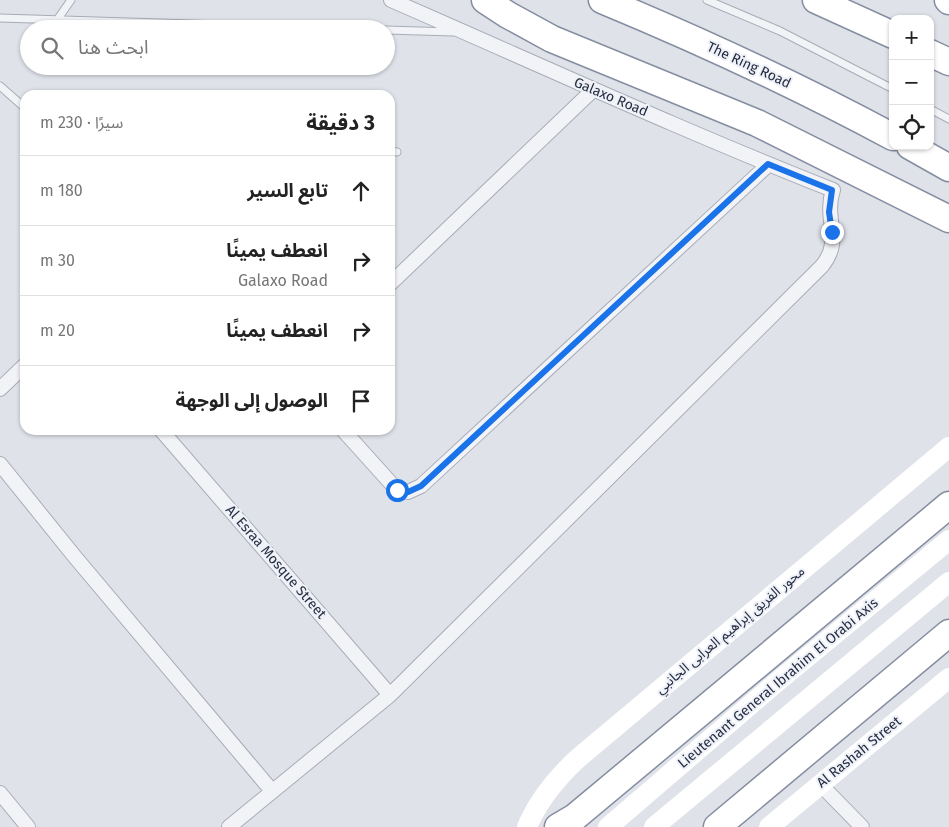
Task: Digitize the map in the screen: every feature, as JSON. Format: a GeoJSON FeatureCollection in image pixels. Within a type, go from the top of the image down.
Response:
{"type":"FeatureCollection","features":[{"type":"Feature","properties":{"kind":"highway"},"geometry":{"type":"LineString","coordinates":[[485,0],[508,15],[552,38],[757,123],[949,219]]}},
{"type":"Feature","properties":{"kind":"highway","name":"The Ring Road"},"geometry":{"type":"LineString","coordinates":[[602,0],[720,51],[792,85],[889,135]]}},
{"type":"Feature","properties":{"kind":"highway"},"geometry":{"type":"LineString","coordinates":[[816,0],[889,33]]}},
{"type":"Feature","properties":{"kind":"highway"},"geometry":{"type":"LineString","coordinates":[[934,55],[949,62]]}},
{"type":"Feature","properties":{"kind":"highway"},"geometry":{"type":"LineString","coordinates":[[917,150],[949,168]]}},
{"type":"Feature","properties":{"kind":"highway"},"geometry":{"type":"LineString","coordinates":[[558,827],[575,817],[949,505]]}},
{"type":"Feature","properties":{"kind":"highway"},"geometry":{"type":"LineString","coordinates":[[717,827],[949,633]]}},
{"type":"Feature","properties":{"kind":"main road","name":"محور الفريق إبراهيم العرابى الجانبي"},"geometry":{"type":"LineString","coordinates":[[527,827],[544,796],[576,760],[949,447]]}},
{"type":"Feature","properties":{"kind":"main road","name":"Lieutenant General Ibrahim El Orabi Axis"},"geometry":{"type":"LineString","coordinates":[[608,827],[777,682],[949,540]]}},
{"type":"Feature","properties":{"kind":"main road"},"geometry":{"type":"LineString","coordinates":[[654,827],[949,582]]}},
{"type":"Feature","properties":{"kind":"main road","name":"Al Rashah Street"},"geometry":{"type":"LineString","coordinates":[[768,827],[949,678]]}},
{"type":"Feature","properties":{"kind":"street","name":"Galaxo Road"},"geometry":{"type":"LineString","coordinates":[[390,695],[822,266],[828,258],[833,241],[829,212],[832,190],[593,90],[391,0]]}},
{"type":"Feature","properties":{"kind":"street"},"geometry":{"type":"LineString","coordinates":[[395,279],[593,90]]}},
{"type":"Feature","properties":{"kind":"street"},"geometry":{"type":"LineString","coordinates":[[348,435],[397,490],[408,492],[421,486],[768,164]]}},
{"type":"Feature","properties":{"kind":"street"},"geometry":{"type":"LineString","coordinates":[[0,389],[20,370]]}},
{"type":"Feature","properties":{"kind":"street","name":"Al Esraa Mosque Street"},"geometry":{"type":"LineString","coordinates":[[165,435],[390,695]]}},
{"type":"Feature","properties":{"kind":"street"},"geometry":{"type":"LineString","coordinates":[[0,464],[75,557],[272,792]]}},
{"type":"Feature","properties":{"kind":"street"},"geometry":{"type":"LineString","coordinates":[[229,827],[390,695]]}},
{"type":"Feature","properties":{"kind":"street"},"geometry":{"type":"LineString","coordinates":[[820,784],[862,827]]}},
{"type":"Feature","properties":{"kind":"street"},"geometry":{"type":"LineString","coordinates":[[0,793],[28,827]]}},
{"type":"Feature","properties":{"kind":"lane"},"geometry":{"type":"LineString","coordinates":[[0,18],[58,20],[71,0]]}},
{"type":"Feature","properties":{"kind":"lane"},"geometry":{"type":"LineString","coordinates":[[706,0],[780,31],[889,87]]}},
{"type":"Feature","properties":{"kind":"lane"},"geometry":{"type":"LineString","coordinates":[[395,30],[464,32]]}},
{"type":"Feature","properties":{"kind":"lane"},"geometry":{"type":"LineString","coordinates":[[0,86],[20,104]]}},
{"type":"Feature","properties":{"kind":"lane"},"geometry":{"type":"LineString","coordinates":[[934,111],[949,119]]}},
{"type":"Feature","properties":{"kind":"route"},"geometry":{"type":"LineString","coordinates":[[397,490],[408,492],[421,486],[768,164],[832,190],[829,204],[832,232]]}}]}
